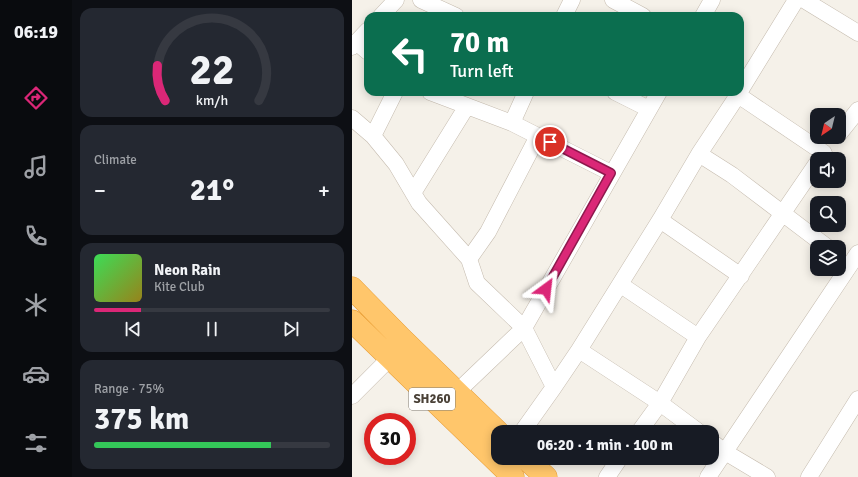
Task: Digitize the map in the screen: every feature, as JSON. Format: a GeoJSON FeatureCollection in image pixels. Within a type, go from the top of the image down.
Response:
{"type":"FeatureCollection","features":[{"type":"Feature","properties":{"kind":"highway","name":"SH260"},"geometry":{"type":"LineString","coordinates":[[352,288],[491,425]]}},
{"type":"Feature","properties":{"kind":"highway","name":"SH260"},"geometry":{"type":"LineString","coordinates":[[352,321],[512,477]]}},
{"type":"Feature","properties":{"kind":"highway"},"geometry":{"type":"LineString","coordinates":[[533,465],[546,477]]}},
{"type":"Feature","properties":{"kind":"street"},"geometry":{"type":"LineString","coordinates":[[385,12],[396,0]]}},
{"type":"Feature","properties":{"kind":"street"},"geometry":{"type":"LineString","coordinates":[[422,0],[448,12]]}},
{"type":"Feature","properties":{"kind":"street"},"geometry":{"type":"LineString","coordinates":[[566,12],[572,0]]}},
{"type":"Feature","properties":{"kind":"street"},"geometry":{"type":"LineString","coordinates":[[613,0],[636,12]]}},
{"type":"Feature","properties":{"kind":"street"},"geometry":{"type":"LineString","coordinates":[[705,12],[712,0]]}},
{"type":"Feature","properties":{"kind":"street"},"geometry":{"type":"LineString","coordinates":[[744,85],[796,0]]}},
{"type":"Feature","properties":{"kind":"street"},"geometry":{"type":"LineString","coordinates":[[804,0],[858,33]]}},
{"type":"Feature","properties":{"kind":"street"},"geometry":{"type":"LineString","coordinates":[[359,47],[364,38]]}},
{"type":"Feature","properties":{"kind":"street"},"geometry":{"type":"LineString","coordinates":[[373,136],[393,96]]}},
{"type":"Feature","properties":{"kind":"street"},"geometry":{"type":"LineString","coordinates":[[441,96],[512,123],[611,173]]}},
{"type":"Feature","properties":{"kind":"street"},"geometry":{"type":"LineString","coordinates":[[512,123],[524,96]]}},
{"type":"Feature","properties":{"kind":"street"},"geometry":{"type":"LineString","coordinates":[[623,96],[649,109]]}},
{"type":"Feature","properties":{"kind":"street"},"geometry":{"type":"LineString","coordinates":[[457,392],[524,328],[611,173],[657,96]]}},
{"type":"Feature","properties":{"kind":"street"},"geometry":{"type":"LineString","coordinates":[[527,425],[579,350],[621,284],[699,154],[737,96]]}},
{"type":"Feature","properties":{"kind":"street"},"geometry":{"type":"LineString","coordinates":[[743,96],[811,152]]}},
{"type":"Feature","properties":{"kind":"street"},"geometry":{"type":"LineString","coordinates":[[413,193],[467,106]]}},
{"type":"Feature","properties":{"kind":"street"},"geometry":{"type":"LineString","coordinates":[[846,125],[858,110]]}},
{"type":"Feature","properties":{"kind":"street"},"geometry":{"type":"LineString","coordinates":[[352,118],[373,136],[396,164],[419,203],[469,260],[477,283],[524,328],[554,387]]}},
{"type":"Feature","properties":{"kind":"street"},"geometry":{"type":"LineString","coordinates":[[469,260],[488,232],[538,136]]}},
{"type":"Feature","properties":{"kind":"street"},"geometry":{"type":"LineString","coordinates":[[825,152],[832,144]]}},
{"type":"Feature","properties":{"kind":"street"},"geometry":{"type":"LineString","coordinates":[[699,154],[732,175],[817,240]]}},
{"type":"Feature","properties":{"kind":"street"},"geometry":{"type":"LineString","coordinates":[[644,425],[660,403],[698,337],[810,173]]}},
{"type":"Feature","properties":{"kind":"street"},"geometry":{"type":"LineString","coordinates":[[660,220],[740,276]]}},
{"type":"Feature","properties":{"kind":"street"},"geometry":{"type":"LineString","coordinates":[[708,477],[852,261]]}},
{"type":"Feature","properties":{"kind":"street"},"geometry":{"type":"LineString","coordinates":[[621,284],[698,337]]}},
{"type":"Feature","properties":{"kind":"street"},"geometry":{"type":"LineString","coordinates":[[579,350],[660,403],[690,425]]}},
{"type":"Feature","properties":{"kind":"street"},"geometry":{"type":"LineString","coordinates":[[352,396],[390,358]]}},
{"type":"Feature","properties":{"kind":"street"},"geometry":{"type":"LineString","coordinates":[[809,477],[858,398]]}},
{"type":"Feature","properties":{"kind":"street"},"geometry":{"type":"LineString","coordinates":[[719,447],[767,477]]}},
{"type":"Feature","properties":{"kind":"street"},"geometry":{"type":"LineString","coordinates":[[607,477],[615,465]]}},
{"type":"Feature","properties":{"kind":"route"},"geometry":{"type":"LineString","coordinates":[[546,289],[611,173],[550,142]]}}]}
